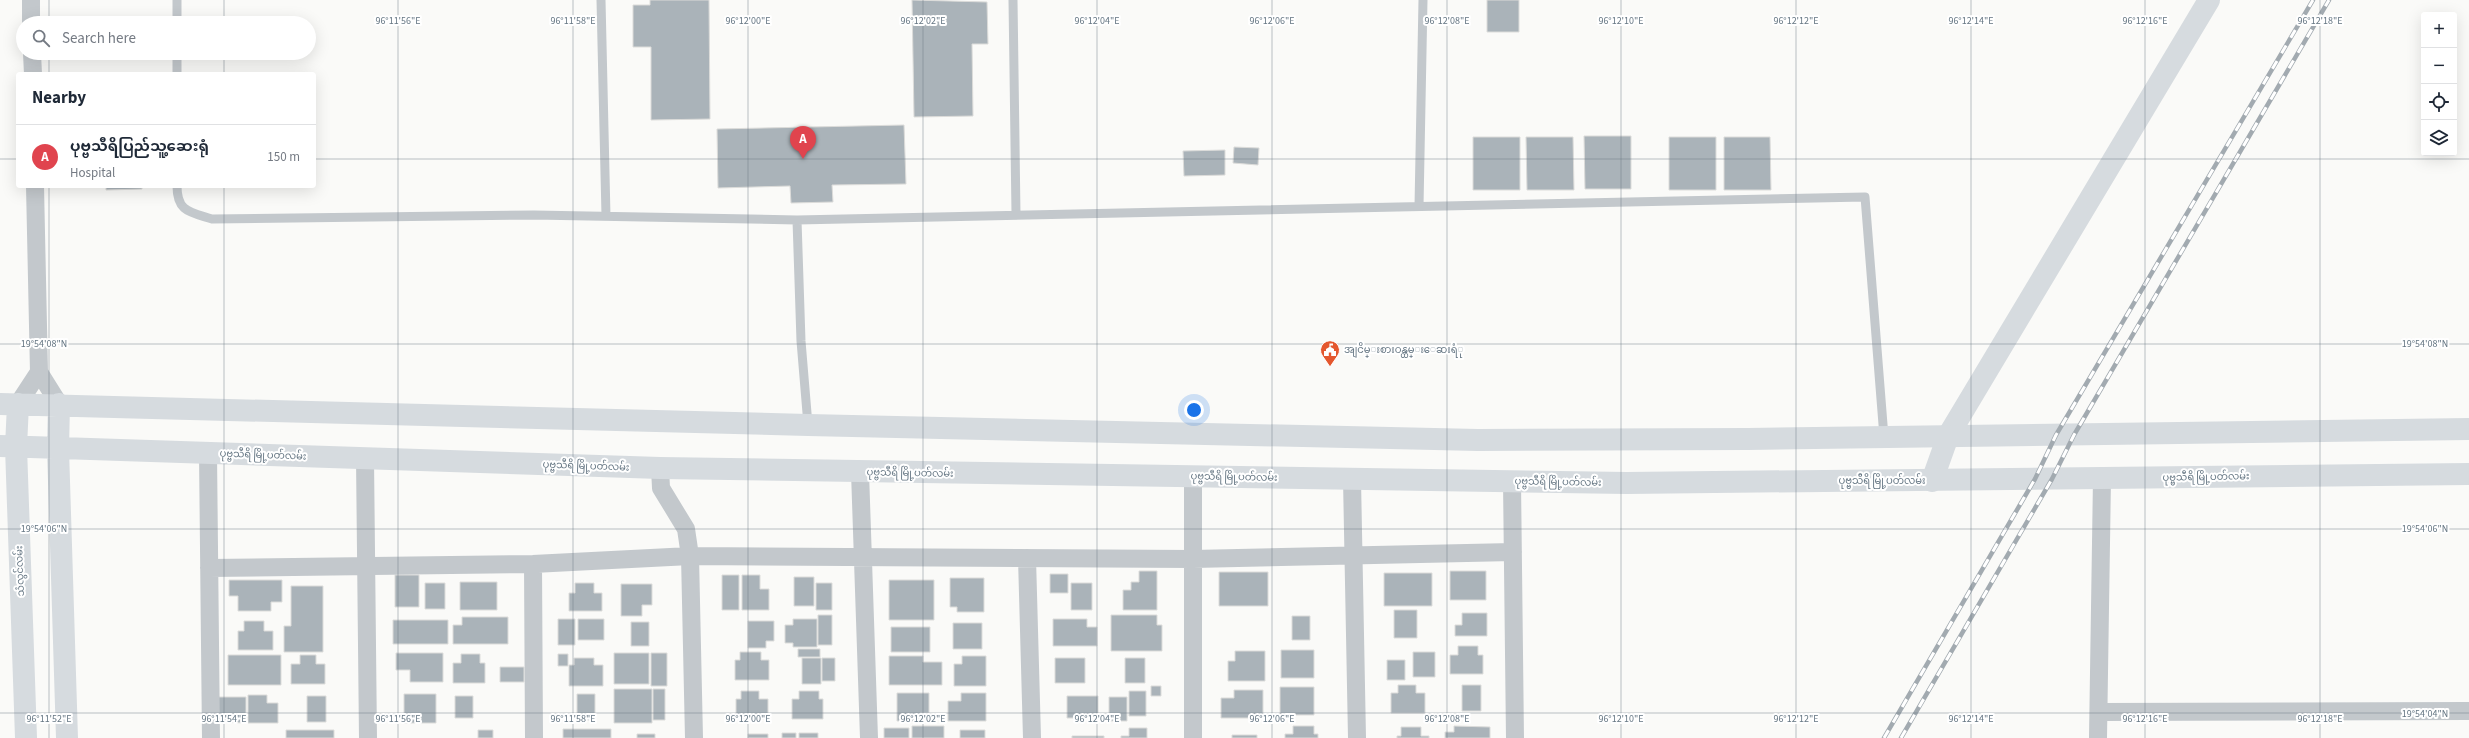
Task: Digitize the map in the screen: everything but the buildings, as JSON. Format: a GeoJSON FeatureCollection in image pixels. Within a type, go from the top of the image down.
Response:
{"type":"FeatureCollection","features":[{"type":"Feature","properties":{"kind":"main road"},"geometry":{"type":"LineString","coordinates":[[1932,481],[1948,436],[2209,0]]}},
{"type":"Feature","properties":{"kind":"main road"},"geometry":{"type":"LineString","coordinates":[[9,404],[59,404],[808,425],[1478,440],[1884,437],[2469,429]]}},
{"type":"Feature","properties":{"kind":"main road","name":"သံလွင်လမ်း"},"geometry":{"type":"LineString","coordinates":[[9,404],[8,447],[26,738]]}},
{"type":"Feature","properties":{"kind":"main road"},"geometry":{"type":"LineString","coordinates":[[59,404],[58,449],[67,738]]}},
{"type":"Feature","properties":{"kind":"main road","name":"ပုဗ္ဗသီရိ မြို့ပတ်လမ်း"},"geometry":{"type":"LineString","coordinates":[[8,447],[660,468],[1512,481],[1932,481],[2469,474]]}},
{"type":"Feature","properties":{"kind":"street"},"geometry":{"type":"LineString","coordinates":[[31,0],[32,16]]}},
{"type":"Feature","properties":{"kind":"street"},"geometry":{"type":"LineString","coordinates":[[32,60],[33,72]]}},
{"type":"Feature","properties":{"kind":"street"},"geometry":{"type":"LineString","coordinates":[[35,188],[39,372],[59,404]]}},
{"type":"Feature","properties":{"kind":"street"},"geometry":{"type":"LineString","coordinates":[[9,404],[39,372]]}},
{"type":"Feature","properties":{"kind":"street"},"geometry":{"type":"LineString","coordinates":[[208,453],[210,738]]}},
{"type":"Feature","properties":{"kind":"street"},"geometry":{"type":"LineString","coordinates":[[365,458],[368,738]]}},
{"type":"Feature","properties":{"kind":"street"},"geometry":{"type":"LineString","coordinates":[[660,468],[661,488],[686,529],[690,556],[694,738]]}},
{"type":"Feature","properties":{"kind":"street"},"geometry":{"type":"LineString","coordinates":[[860,472],[869,738]]}},
{"type":"Feature","properties":{"kind":"street"},"geometry":{"type":"LineString","coordinates":[[1193,477],[1193,738]]}},
{"type":"Feature","properties":{"kind":"street"},"geometry":{"type":"LineString","coordinates":[[2098,738],[2100,712],[2102,478]]}},
{"type":"Feature","properties":{"kind":"street"},"geometry":{"type":"LineString","coordinates":[[1352,479],[1357,738]]}},
{"type":"Feature","properties":{"kind":"street"},"geometry":{"type":"LineString","coordinates":[[1512,481],[1515,738]]}},
{"type":"Feature","properties":{"kind":"street"},"geometry":{"type":"LineString","coordinates":[[209,568],[533,564],[690,556],[1193,559],[1513,552]]}},
{"type":"Feature","properties":{"kind":"street"},"geometry":{"type":"LineString","coordinates":[[1027,558],[1032,738]]}},
{"type":"Feature","properties":{"kind":"street"},"geometry":{"type":"LineString","coordinates":[[533,564],[534,738]]}},
{"type":"Feature","properties":{"kind":"street"},"geometry":{"type":"LineString","coordinates":[[2100,712],[2469,711]]}},
{"type":"Feature","properties":{"kind":"lane"},"geometry":{"type":"LineString","coordinates":[[177,0],[177,16]]}},
{"type":"Feature","properties":{"kind":"lane"},"geometry":{"type":"LineString","coordinates":[[601,0],[606,216]]}},
{"type":"Feature","properties":{"kind":"lane"},"geometry":{"type":"LineString","coordinates":[[1013,0],[1016,214]]}},
{"type":"Feature","properties":{"kind":"lane"},"geometry":{"type":"LineString","coordinates":[[1419,206],[1423,0]]}},
{"type":"Feature","properties":{"kind":"lane"},"geometry":{"type":"LineString","coordinates":[[177,60],[177,72]]}},
{"type":"Feature","properties":{"kind":"lane"},"geometry":{"type":"LineString","coordinates":[[177,188],[177,199],[182,206],[192,213],[212,219],[606,216],[797,220],[1016,214],[1865,197],[1884,437]]}},
{"type":"Feature","properties":{"kind":"lane"},"geometry":{"type":"LineString","coordinates":[[797,220],[801,341],[808,425]]}},
{"type":"Feature","properties":{"kind":"railway"},"geometry":{"type":"LineString","coordinates":[[1884,738],[2035,479],[2056,435],[2313,0]]}},
{"type":"Feature","properties":{"kind":"railway"},"geometry":{"type":"LineString","coordinates":[[1901,738],[2052,479],[2074,435],[2329,0]]}},
{"type":"Feature","properties":{"kind":"place","name":"ပုဗ္ဗသီရိပြည်သူ့ဆေးရုံ"},"geometry":{"type":"Point","coordinates":[803,159]}},
{"type":"Feature","properties":{"kind":"place","name":"အျငိမ္းစားဝန္ထမ္းေဆးရံု"},"geometry":{"type":"Point","coordinates":[1330,367]}}]}
